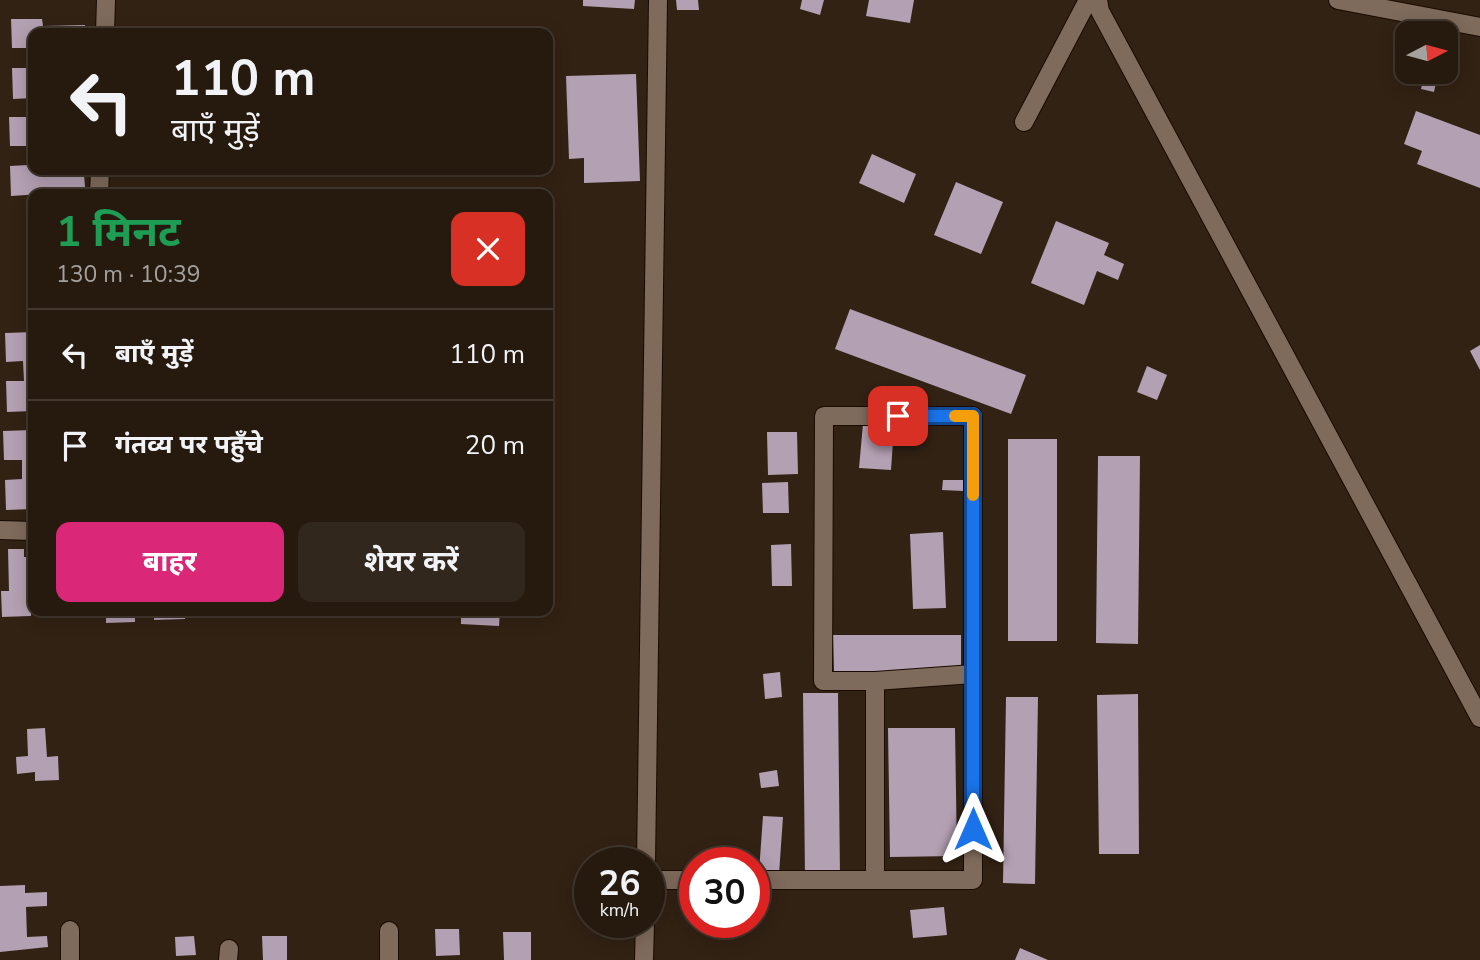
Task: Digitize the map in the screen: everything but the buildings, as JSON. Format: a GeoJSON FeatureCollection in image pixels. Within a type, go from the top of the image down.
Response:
{"type":"FeatureCollection","features":[{"type":"Feature","properties":{"kind":"street"},"geometry":{"type":"LineString","coordinates":[[105,28],[106,0]]}},
{"type":"Feature","properties":{"kind":"street"},"geometry":{"type":"LineString","coordinates":[[646,847],[658,0]]}},
{"type":"Feature","properties":{"kind":"street"},"geometry":{"type":"LineString","coordinates":[[1024,122],[1088,0]]}},
{"type":"Feature","properties":{"kind":"street"},"geometry":{"type":"LineString","coordinates":[[1098,0],[1100,10],[1480,718]]}},
{"type":"Feature","properties":{"kind":"street"},"geometry":{"type":"LineString","coordinates":[[1338,0],[1480,27]]}},
{"type":"Feature","properties":{"kind":"street"},"geometry":{"type":"LineString","coordinates":[[770,880],[973,880],[973,674],[973,416],[824,416],[823,681],[876,681],[973,674]]}},
{"type":"Feature","properties":{"kind":"street"},"geometry":{"type":"LineString","coordinates":[[0,530],[28,531]]}},
{"type":"Feature","properties":{"kind":"street"},"geometry":{"type":"LineString","coordinates":[[876,681],[876,880]]}},
{"type":"Feature","properties":{"kind":"street"},"geometry":{"type":"LineString","coordinates":[[70,930],[70,960]]}},
{"type":"Feature","properties":{"kind":"street"},"geometry":{"type":"LineString","coordinates":[[389,931],[389,960]]}},
{"type":"Feature","properties":{"kind":"street"},"geometry":{"type":"LineString","coordinates":[[644,960],[645,938]]}},
{"type":"Feature","properties":{"kind":"slow traffic"},"geometry":{"type":"LineString","coordinates":[[955,416],[973,416],[973,495]]}},
{"type":"Feature","properties":{"kind":"route"},"geometry":{"type":"LineString","coordinates":[[898,416],[973,416],[973,829]]}}]}
